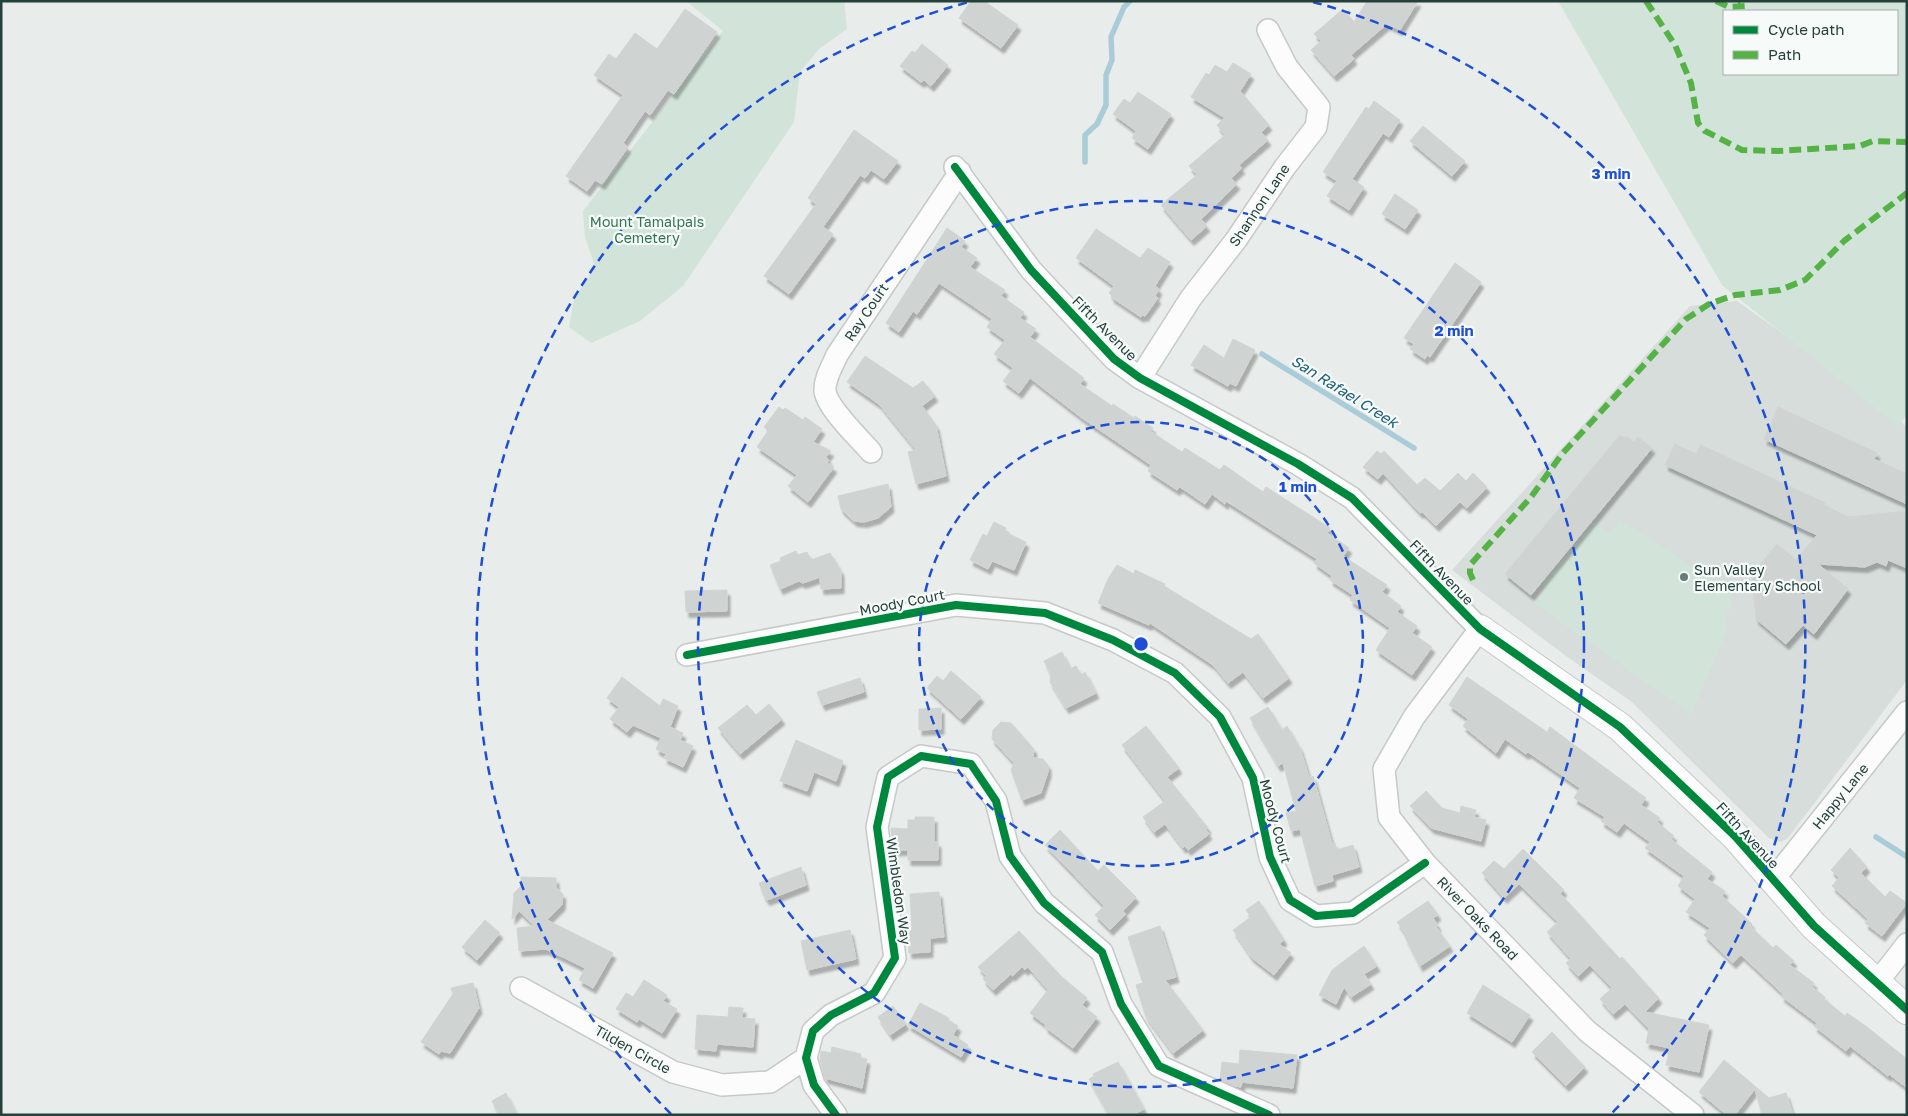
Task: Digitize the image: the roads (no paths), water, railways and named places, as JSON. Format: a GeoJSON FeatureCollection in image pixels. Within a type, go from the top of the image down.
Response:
{"type":"FeatureCollection","features":[{"type":"Feature","properties":{"kind":"street","name":"Shannon Lane"},"geometry":{"type":"LineString","coordinates":[[1140,378],[1191,298],[1236,240],[1284,167],[1316,127],[1319,107],[1287,67],[1268,30]]}},
{"type":"Feature","properties":{"kind":"street","name":"Fifth Avenue"},"geometry":{"type":"LineString","coordinates":[[958,170],[1031,270],[1114,359],[1140,378],[1298,464],[1352,498],[1480,629],[1620,727],[1735,836],[1814,926],[1907,1010]]}},
{"type":"Feature","properties":{"kind":"street","name":"Ray Court"},"geometry":{"type":"LineString","coordinates":[[871,452],[830,404],[825,392],[826,382],[837,355],[958,170]]}},
{"type":"Feature","properties":{"kind":"street","name":"Moody Court"},"geometry":{"type":"LineString","coordinates":[[687,655],[956,605],[1044,613],[1113,640],[1175,673],[1220,717],[1253,778],[1270,857],[1290,900],[1316,916],[1353,913],[1425,863]]}},
{"type":"Feature","properties":{"kind":"street","name":"River Oaks Road"},"geometry":{"type":"LineString","coordinates":[[1480,629],[1414,717],[1384,769],[1390,817],[1425,863],[1587,1031],[1693,1115]]}},
{"type":"Feature","properties":{"kind":"street","name":"Happy Lane"},"geometry":{"type":"LineString","coordinates":[[1773,880],[1907,712]]}},
{"type":"Feature","properties":{"kind":"street","name":"Wimbledon Way"},"geometry":{"type":"LineString","coordinates":[[836,1115],[814,1084],[806,1058],[812,1031],[831,1015],[874,993],[895,958],[877,827],[888,777],[921,756],[970,764],[996,801],[1010,856],[1044,903],[1102,952],[1122,1004],[1159,1066],[1269,1115]]}},
{"type":"Feature","properties":{"kind":"street"},"geometry":{"type":"LineString","coordinates":[[1876,984],[1907,944]]}},
{"type":"Feature","properties":{"kind":"street","name":"Tilden Circle"},"geometry":{"type":"LineString","coordinates":[[521,988],[673,1072],[722,1084],[770,1082],[806,1058]]}},
{"type":"Feature","properties":{"kind":"waterway","name":"San Rafael Creek"},"geometry":{"type":"LineString","coordinates":[[1085,162],[1085,135],[1097,124],[1106,105],[1106,75],[1112,60],[1111,37],[1124,7],[1130,1]]}},
{"type":"Feature","properties":{"kind":"waterway","name":"San Rafael Creek"},"geometry":{"type":"LineString","coordinates":[[1262,354],[1414,448]]}},
{"type":"Feature","properties":{"kind":"waterway","name":"San Rafael Creek"},"geometry":{"type":"LineString","coordinates":[[1876,837],[1907,857]]}},
{"type":"Feature","properties":{"kind":"place","name":"Sun Valley Elementary School"},"geometry":{"type":"Point","coordinates":[1684,577]}},
{"type":"Feature","properties":{"kind":"park label","name":"Mount Tamalpais Cemetery"},"geometry":{"type":"Point","coordinates":[647,230]}}]}
